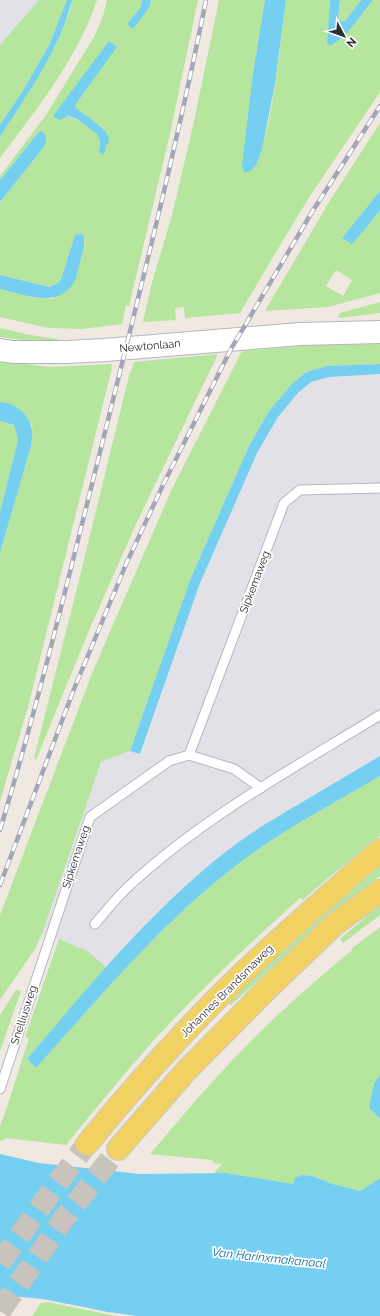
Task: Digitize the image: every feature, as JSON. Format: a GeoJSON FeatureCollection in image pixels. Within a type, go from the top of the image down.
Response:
{"type":"FeatureCollection","features":[{"type":"Feature","properties":{"kind":"main road","name":"Johannes Brandsmaweg"},"geometry":{"type":"LineString","coordinates":[[87,1144],[122,1101],[203,1013],[281,937],[380,850]]}},
{"type":"Feature","properties":{"kind":"main road"},"geometry":{"type":"LineString","coordinates":[[118,1149],[186,1071],[264,990],[335,924],[380,891]]}},
{"type":"Feature","properties":{"kind":"street","name":"Newtonlaan"},"geometry":{"type":"LineString","coordinates":[[300,334],[380,318]]}},
{"type":"Feature","properties":{"kind":"street","name":"Newtonlaan"},"geometry":{"type":"LineString","coordinates":[[0,350],[13,352],[66,352],[300,334],[380,332]]}},
{"type":"Feature","properties":{"kind":"lane","name":"Sipkemaweg"},"geometry":{"type":"LineString","coordinates":[[49,942],[90,817],[169,761],[189,755],[284,504],[300,490],[380,488]]}},
{"type":"Feature","properties":{"kind":"lane"},"geometry":{"type":"LineString","coordinates":[[95,924],[129,886],[175,847],[242,800],[380,715]]}},
{"type":"Feature","properties":{"kind":"lane"},"geometry":{"type":"LineString","coordinates":[[189,755],[234,769],[261,788]]}},
{"type":"Feature","properties":{"kind":"lane","name":"Snelliusweg"},"geometry":{"type":"LineString","coordinates":[[0,1089],[49,942]]}},
{"type":"Feature","properties":{"kind":"shaded area"},"geometry":{"type":"Polygon","coordinates":[[[0,0],[67,0],[49,45],[0,125],[0,0]]]}},
{"type":"Feature","properties":{"kind":"shaded area"},"geometry":{"type":"Polygon","coordinates":[[[380,374],[380,756],[272,820],[230,849],[196,876],[156,913],[106,967],[87,951],[42,934],[101,762],[130,751],[141,754],[200,583],[258,451],[278,417],[298,393],[311,382],[329,377],[380,374]]]}},
{"type":"Feature","properties":{"kind":"green space"},"geometry":{"type":"Polygon","coordinates":[[[39,0],[67,0],[49,45],[24,89],[0,125],[0,45],[39,0]]]}},
{"type":"Feature","properties":{"kind":"green space"},"geometry":{"type":"Polygon","coordinates":[[[72,0],[97,0],[79,42],[55,83],[0,158],[0,137],[55,47],[70,11],[72,0]]]}},
{"type":"Feature","properties":{"kind":"green space"},"geometry":{"type":"Polygon","coordinates":[[[107,0],[142,0],[141,7],[127,24],[149,9],[151,0],[198,0],[171,129],[129,306],[126,305],[122,324],[82,329],[48,328],[0,317],[0,289],[30,297],[53,299],[85,242],[84,235],[80,233],[75,235],[61,279],[59,282],[50,287],[0,275],[0,202],[44,147],[38,133],[0,180],[0,176],[46,115],[94,37],[103,16],[107,0]],[[109,41],[89,69],[65,117],[77,120],[90,128],[97,134],[100,142],[109,140],[107,135],[99,126],[74,105],[117,47],[109,41]]]}},
{"type":"Feature","properties":{"kind":"green space"},"geometry":{"type":"Polygon","coordinates":[[[219,0],[265,0],[253,73],[257,163],[272,103],[286,0],[330,0],[327,44],[356,22],[373,0],[380,0],[380,92],[310,196],[240,313],[185,318],[184,307],[175,308],[176,320],[143,322],[151,286],[172,215],[193,126],[219,0]]]}},
{"type":"Feature","properties":{"kind":"green space"},"geometry":{"type":"Polygon","coordinates":[[[340,0],[361,0],[346,20],[342,22],[338,19],[340,0]]]}},
{"type":"Feature","properties":{"kind":"green space"},"geometry":{"type":"Polygon","coordinates":[[[380,123],[380,191],[342,238],[366,228],[380,210],[380,293],[328,307],[265,311],[329,202],[380,123]],[[336,270],[326,286],[343,296],[352,280],[336,270]]]}},
{"type":"Feature","properties":{"kind":"green space"},"geometry":{"type":"Polygon","coordinates":[[[380,302],[380,313],[338,318],[340,313],[380,302]]]}},
{"type":"Feature","properties":{"kind":"green space"},"geometry":{"type":"Polygon","coordinates":[[[0,328],[30,335],[58,339],[57,342],[30,341],[0,337],[0,328]]]}},
{"type":"Feature","properties":{"kind":"green space"},"geometry":{"type":"Polygon","coordinates":[[[380,338],[380,364],[327,366],[306,372],[291,385],[269,411],[249,446],[190,580],[130,751],[101,762],[42,934],[35,949],[0,1000],[0,915],[93,671],[171,491],[242,351],[297,346],[302,343],[380,338]]]}},
{"type":"Feature","properties":{"kind":"green space"},"geometry":{"type":"Polygon","coordinates":[[[218,354],[137,522],[90,628],[36,760],[34,758],[130,372],[134,362],[218,354]]]}},
{"type":"Feature","properties":{"kind":"green space"},"geometry":{"type":"Polygon","coordinates":[[[0,361],[49,367],[112,364],[112,368],[28,707],[0,801],[0,553],[31,446],[32,426],[23,415],[8,405],[0,402],[0,361]]]}},
{"type":"Feature","properties":{"kind":"green space"},"geometry":{"type":"Polygon","coordinates":[[[0,421],[14,425],[18,440],[0,512],[0,421]]]}},
{"type":"Feature","properties":{"kind":"green space"},"geometry":{"type":"Polygon","coordinates":[[[380,776],[380,836],[303,900],[300,898],[207,985],[154,1040],[66,1145],[6,1138],[2,1141],[0,1140],[0,1126],[29,1038],[25,1037],[59,939],[87,951],[106,967],[27,1059],[36,1068],[132,961],[183,910],[210,887],[238,864],[272,840],[380,776]]]}},
{"type":"Feature","properties":{"kind":"green space"},"geometry":{"type":"Polygon","coordinates":[[[380,863],[380,876],[320,925],[231,1005],[226,1000],[380,863]]]}},
{"type":"Feature","properties":{"kind":"green space"},"geometry":{"type":"Polygon","coordinates":[[[380,904],[380,915],[343,943],[340,939],[380,904]]]}},
{"type":"Feature","properties":{"kind":"green space"},"geometry":{"type":"Polygon","coordinates":[[[380,927],[380,1075],[374,1083],[369,1108],[380,1119],[380,1178],[361,1191],[333,1184],[312,1176],[293,1185],[226,1173],[214,1173],[222,1164],[213,1163],[213,1160],[150,1154],[216,1077],[258,1034],[292,1001],[352,950],[351,949],[380,927]]]}},
{"type":"Feature","properties":{"kind":"green space"},"geometry":{"type":"Polygon","coordinates":[[[16,990],[21,991],[0,1051],[0,1015],[16,990]]]}},
{"type":"Feature","properties":{"kind":"green space"},"geometry":{"type":"Polygon","coordinates":[[[47,1302],[116,1316],[32,1316],[41,1303],[47,1302]]]}},
{"type":"Feature","properties":{"kind":"water"},"geometry":{"type":"Polygon","coordinates":[[[67,0],[72,0],[67,18],[51,54],[42,71],[0,137],[0,125],[24,89],[49,45],[67,0]]]}},
{"type":"Feature","properties":{"kind":"water"},"geometry":{"type":"Polygon","coordinates":[[[142,0],[151,0],[149,8],[133,29],[127,24],[141,7],[142,0]]]}},
{"type":"Feature","properties":{"kind":"water"},"geometry":{"type":"Polygon","coordinates":[[[265,0],[286,0],[275,84],[262,149],[257,163],[252,170],[245,173],[242,166],[253,73],[265,0]]]}},
{"type":"Feature","properties":{"kind":"water"},"geometry":{"type":"Polygon","coordinates":[[[330,0],[340,0],[338,19],[342,22],[346,20],[361,0],[373,0],[344,37],[331,45],[327,44],[330,0]]]}},
{"type":"Feature","properties":{"kind":"water"},"geometry":{"type":"Polygon","coordinates":[[[109,41],[117,47],[75,105],[76,108],[100,126],[108,135],[108,145],[102,146],[97,134],[77,119],[69,116],[59,120],[53,116],[109,41]]]}},
{"type":"Feature","properties":{"kind":"water"},"geometry":{"type":"Polygon","coordinates":[[[41,131],[45,134],[46,138],[44,147],[0,202],[0,180],[41,131]]]}},
{"type":"Feature","properties":{"kind":"water"},"geometry":{"type":"Polygon","coordinates":[[[380,191],[380,210],[366,228],[352,244],[342,238],[380,191]]]}},
{"type":"Feature","properties":{"kind":"water"},"geometry":{"type":"Polygon","coordinates":[[[80,233],[84,235],[84,242],[76,277],[68,289],[60,295],[51,298],[31,297],[0,289],[0,275],[50,287],[59,282],[75,235],[80,233]]]}},
{"type":"Feature","properties":{"kind":"water"},"geometry":{"type":"Polygon","coordinates":[[[380,364],[380,374],[329,377],[311,382],[298,393],[278,417],[258,451],[200,583],[140,754],[130,751],[190,580],[249,446],[269,411],[291,385],[306,372],[327,366],[380,364]]]}},
{"type":"Feature","properties":{"kind":"water"},"geometry":{"type":"Polygon","coordinates":[[[0,402],[10,404],[19,409],[29,421],[32,428],[32,433],[31,446],[0,553],[0,512],[18,440],[14,425],[0,421],[0,402]]]}},
{"type":"Feature","properties":{"kind":"water"},"geometry":{"type":"Polygon","coordinates":[[[380,756],[380,776],[272,840],[238,864],[183,910],[132,961],[36,1068],[27,1059],[122,949],[200,873],[228,850],[254,832],[380,756]]]}},
{"type":"Feature","properties":{"kind":"water"},"geometry":{"type":"Polygon","coordinates":[[[380,1075],[380,1119],[369,1108],[374,1083],[380,1075]]]}},
{"type":"Feature","properties":{"kind":"water","name":"Van Harinxmakanaal"},"geometry":{"type":"Polygon","coordinates":[[[0,1154],[39,1163],[140,1174],[226,1173],[293,1184],[295,1178],[302,1175],[312,1176],[333,1184],[361,1191],[380,1178],[380,1316],[137,1316],[108,1312],[43,1299],[0,1295],[0,1154]]]}},
{"type":"Feature","properties":{"kind":"waterway"},"geometry":{"type":"LineString","coordinates":[[102,151],[104,139]]}},
{"type":"Feature","properties":{"kind":"tunnel"},"geometry":{"type":"LineString","coordinates":[[0,1263],[87,1144]]}},
{"type":"Feature","properties":{"kind":"tunnel"},"geometry":{"type":"LineString","coordinates":[[0,1311],[63,1220],[118,1149]]}},
{"type":"Feature","properties":{"kind":"railway"},"geometry":{"type":"LineString","coordinates":[[0,830],[53,640],[129,336],[169,168],[206,0]]}},
{"type":"Feature","properties":{"kind":"railway"},"geometry":{"type":"LineString","coordinates":[[0,885],[74,689],[127,562],[163,485],[231,349],[312,212],[380,106]]}}]}
